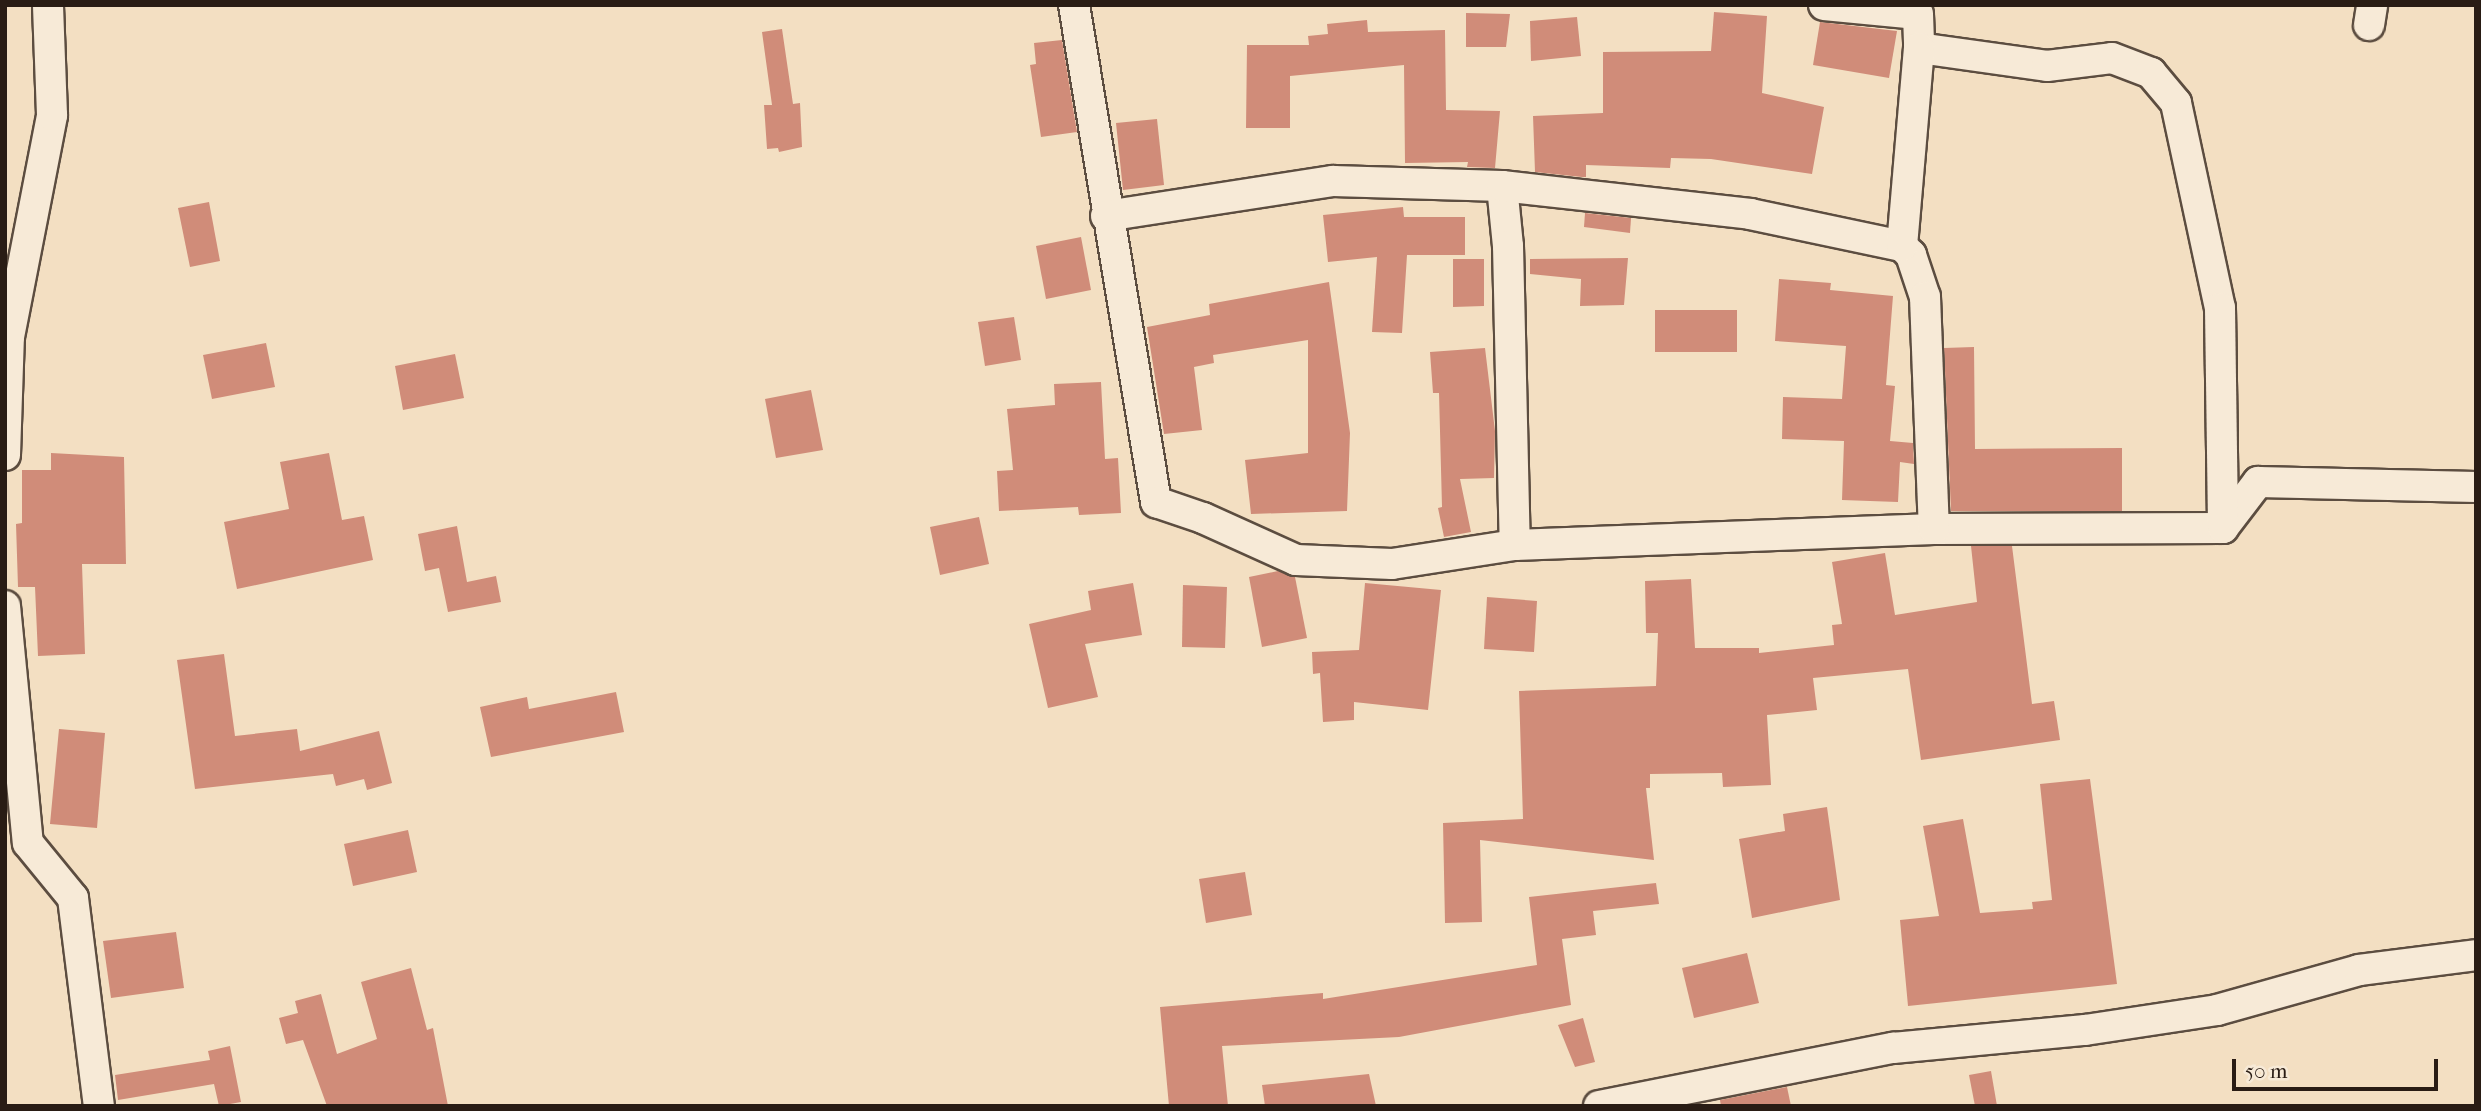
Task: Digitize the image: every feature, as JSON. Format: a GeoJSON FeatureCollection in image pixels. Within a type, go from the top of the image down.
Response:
{"type":"FeatureCollection","features":[{"type":"Feature","properties":{"kind":"street"},"geometry":{"type":"LineString","coordinates":[[5,455],[7,332],[52,115],[48,5]]}},
{"type":"Feature","properties":{"kind":"street"},"geometry":{"type":"LineString","coordinates":[[1074,5],[1106,216],[1156,502],[1203,518],[1296,560],[1392,564],[1515,545],[1934,529],[2223,528]]}},
{"type":"Feature","properties":{"kind":"street"},"geometry":{"type":"LineString","coordinates":[[1824,5],[1918,14],[1919,48],[1902,246]]}},
{"type":"Feature","properties":{"kind":"street"},"geometry":{"type":"LineString","coordinates":[[1919,48],[2047,66],[2112,58],[2151,72],[2176,103],[2220,308],[2223,528]]}},
{"type":"Feature","properties":{"kind":"street"},"geometry":{"type":"LineString","coordinates":[[1106,216],[1333,181],[1502,186],[1750,214],[1902,246],[1911,255],[1925,297],[1934,529]]}},
{"type":"Feature","properties":{"kind":"street"},"geometry":{"type":"LineString","coordinates":[[1502,186],[1508,246],[1515,545]]}},
{"type":"Feature","properties":{"kind":"street"},"geometry":{"type":"LineString","coordinates":[[2223,528],[2258,482],[2476,486]]}},
{"type":"Feature","properties":{"kind":"street"},"geometry":{"type":"LineString","coordinates":[[5,606],[28,843],[73,898],[99,1106]]}},
{"type":"Feature","properties":{"kind":"street"},"geometry":{"type":"LineString","coordinates":[[1600,1106],[1893,1048],[2085,1030],[2217,1010],[2359,970],[2476,955]]}},
{"type":"Feature","properties":{"kind":"building"},"geometry":{"type":"Polygon","coordinates":[[[1714,12],[1767,16],[1762,93],[1824,107],[1812,174],[1711,159],[1671,158],[1670,168],[1586,165],[1586,177],[1535,172],[1533,116],[1603,113],[1603,52],[1711,51],[1714,12]]]}},
{"type":"Feature","properties":{"kind":"building"},"geometry":{"type":"Polygon","coordinates":[[[1466,13],[1510,14],[1506,47],[1466,47],[1466,13]]]}},
{"type":"Feature","properties":{"kind":"building"},"geometry":{"type":"Polygon","coordinates":[[[1577,17],[1581,56],[1531,61],[1530,21],[1577,17]]]}},
{"type":"Feature","properties":{"kind":"building"},"geometry":{"type":"Polygon","coordinates":[[[1367,20],[1368,32],[1445,30],[1446,110],[1500,111],[1495,168],[1467,167],[1468,162],[1405,163],[1404,65],[1290,76],[1290,128],[1246,128],[1247,45],[1309,45],[1308,36],[1328,34],[1327,24],[1367,20]]]}},
{"type":"Feature","properties":{"kind":"building"},"geometry":{"type":"Polygon","coordinates":[[[1820,22],[1897,31],[1889,78],[1813,65],[1820,22]]]}},
{"type":"Feature","properties":{"kind":"building"},"geometry":{"type":"Polygon","coordinates":[[[782,29],[793,104],[800,103],[802,147],[779,152],[778,148],[767,149],[764,105],[772,105],[762,32],[782,29]]]}},
{"type":"Feature","properties":{"kind":"building"},"geometry":{"type":"Polygon","coordinates":[[[1062,40],[1077,132],[1041,137],[1030,65],[1036,64],[1034,43],[1062,40]]]}},
{"type":"Feature","properties":{"kind":"building"},"geometry":{"type":"Polygon","coordinates":[[[1157,119],[1164,185],[1123,190],[1116,123],[1157,119]]]}},
{"type":"Feature","properties":{"kind":"building"},"geometry":{"type":"Polygon","coordinates":[[[209,202],[220,261],[190,267],[178,208],[209,202]]]}},
{"type":"Feature","properties":{"kind":"building"},"geometry":{"type":"Polygon","coordinates":[[[1403,207],[1404,217],[1465,217],[1465,255],[1407,255],[1402,333],[1372,332],[1377,257],[1328,262],[1323,215],[1403,207]]]}},
{"type":"Feature","properties":{"kind":"building"},"geometry":{"type":"Polygon","coordinates":[[[1585,213],[1631,218],[1630,233],[1584,227],[1585,213]]]}},
{"type":"Feature","properties":{"kind":"building"},"geometry":{"type":"Polygon","coordinates":[[[1081,237],[1091,290],[1046,299],[1036,246],[1081,237]]]}},
{"type":"Feature","properties":{"kind":"building"},"geometry":{"type":"Polygon","coordinates":[[[1628,258],[1624,305],[1580,306],[1581,279],[1530,274],[1530,259],[1628,258]]]}},
{"type":"Feature","properties":{"kind":"building"},"geometry":{"type":"Polygon","coordinates":[[[1453,259],[1484,259],[1484,306],[1453,307],[1453,259]]]}},
{"type":"Feature","properties":{"kind":"building"},"geometry":{"type":"Polygon","coordinates":[[[1779,279],[1831,283],[1830,290],[1893,296],[1886,385],[1895,386],[1890,441],[1913,443],[1914,464],[1900,462],[1898,502],[1842,500],[1844,441],[1782,439],[1783,397],[1842,399],[1846,346],[1775,341],[1779,279]]]}},
{"type":"Feature","properties":{"kind":"building"},"geometry":{"type":"Polygon","coordinates":[[[1329,282],[1350,433],[1347,511],[1251,514],[1245,460],[1308,453],[1308,340],[1213,355],[1214,363],[1194,367],[1202,430],[1164,434],[1147,327],[1210,315],[1209,304],[1329,282]]]}},
{"type":"Feature","properties":{"kind":"building"},"geometry":{"type":"Polygon","coordinates":[[[1655,310],[1737,310],[1737,352],[1655,352],[1655,310]]]}},
{"type":"Feature","properties":{"kind":"building"},"geometry":{"type":"Polygon","coordinates":[[[1014,317],[1021,360],[985,366],[978,322],[1014,317]]]}},
{"type":"Feature","properties":{"kind":"building"},"geometry":{"type":"Polygon","coordinates":[[[266,343],[275,387],[212,399],[203,355],[266,343]]]}},
{"type":"Feature","properties":{"kind":"building"},"geometry":{"type":"Polygon","coordinates":[[[1974,347],[1975,449],[2122,448],[2122,511],[1951,511],[1944,348],[1974,347]]]}},
{"type":"Feature","properties":{"kind":"building"},"geometry":{"type":"Polygon","coordinates":[[[1485,348],[1495,431],[1494,478],[1460,479],[1471,532],[1444,537],[1438,508],[1442,507],[1439,393],[1433,393],[1430,352],[1485,348]]]}},
{"type":"Feature","properties":{"kind":"building"},"geometry":{"type":"Polygon","coordinates":[[[455,354],[464,398],[403,410],[395,366],[455,354]]]}},
{"type":"Feature","properties":{"kind":"building"},"geometry":{"type":"Polygon","coordinates":[[[1101,382],[1105,459],[1118,458],[1121,513],[1079,515],[1078,507],[999,511],[997,471],[1013,470],[1007,409],[1055,405],[1054,384],[1101,382]]]}},
{"type":"Feature","properties":{"kind":"building"},"geometry":{"type":"Polygon","coordinates":[[[811,390],[823,450],[776,458],[765,399],[811,390]]]}},
{"type":"Feature","properties":{"kind":"building"},"geometry":{"type":"Polygon","coordinates":[[[51,453],[124,457],[126,564],[82,564],[85,654],[38,656],[35,587],[18,587],[16,524],[22,523],[22,470],[51,470],[51,453]]]}},
{"type":"Feature","properties":{"kind":"building"},"geometry":{"type":"Polygon","coordinates":[[[329,453],[342,520],[364,516],[373,560],[237,589],[224,522],[289,509],[280,462],[329,453]]]}},
{"type":"Feature","properties":{"kind":"building"},"geometry":{"type":"Polygon","coordinates":[[[979,517],[989,564],[940,575],[930,527],[979,517]]]}},
{"type":"Feature","properties":{"kind":"building"},"geometry":{"type":"Polygon","coordinates":[[[457,526],[467,582],[496,576],[501,602],[448,612],[439,568],[425,571],[418,534],[457,526]]]}},
{"type":"Feature","properties":{"kind":"building"},"geometry":{"type":"Polygon","coordinates":[[[1971,546],[2012,546],[2032,704],[2054,701],[2060,740],[1921,760],[1908,669],[1813,678],[1817,710],[1767,715],[1771,785],[1723,787],[1722,773],[1650,774],[1650,788],[1646,788],[1654,860],[1480,840],[1482,922],[1445,923],[1443,823],[1523,819],[1519,691],[1656,686],[1658,633],[1646,633],[1645,581],[1691,579],[1695,648],[1759,648],[1759,653],[1834,645],[1832,625],[1842,624],[1832,562],[1885,553],[1895,615],[1977,602],[1971,546]]]}},
{"type":"Feature","properties":{"kind":"building"},"geometry":{"type":"Polygon","coordinates":[[[1278,571],[1295,577],[1307,638],[1262,647],[1249,577],[1278,571]]]}},
{"type":"Feature","properties":{"kind":"building"},"geometry":{"type":"Polygon","coordinates":[[[1133,583],[1142,635],[1085,644],[1098,697],[1048,708],[1029,624],[1091,610],[1088,591],[1133,583]]]}},
{"type":"Feature","properties":{"kind":"building"},"geometry":{"type":"Polygon","coordinates":[[[1365,583],[1441,590],[1428,710],[1354,702],[1354,720],[1323,722],[1320,673],[1313,674],[1312,652],[1359,650],[1365,583]]]}},
{"type":"Feature","properties":{"kind":"building"},"geometry":{"type":"Polygon","coordinates":[[[1183,585],[1227,587],[1225,648],[1182,647],[1183,585]]]}},
{"type":"Feature","properties":{"kind":"building"},"geometry":{"type":"Polygon","coordinates":[[[1487,597],[1537,601],[1534,652],[1484,649],[1487,597]]]}},
{"type":"Feature","properties":{"kind":"building"},"geometry":{"type":"Polygon","coordinates":[[[224,654],[235,736],[297,729],[300,751],[379,731],[392,783],[367,790],[364,779],[336,786],[333,774],[195,789],[177,660],[224,654]]]}},
{"type":"Feature","properties":{"kind":"building"},"geometry":{"type":"Polygon","coordinates":[[[616,692],[624,732],[491,757],[480,707],[527,697],[529,709],[616,692]]]}},
{"type":"Feature","properties":{"kind":"building"},"geometry":{"type":"Polygon","coordinates":[[[59,729],[105,733],[97,828],[50,824],[59,729]]]}},
{"type":"Feature","properties":{"kind":"building"},"geometry":{"type":"Polygon","coordinates":[[[2090,779],[2117,984],[1908,1006],[1900,920],[1939,916],[1923,826],[1963,819],[1980,913],[2033,909],[2032,902],[2052,900],[2040,784],[2090,779]]]}},
{"type":"Feature","properties":{"kind":"building"},"geometry":{"type":"Polygon","coordinates":[[[1827,807],[1840,900],[1752,918],[1739,839],[1785,831],[1783,814],[1827,807]]]}},
{"type":"Feature","properties":{"kind":"building"},"geometry":{"type":"Polygon","coordinates":[[[408,830],[417,872],[353,886],[344,844],[408,830]]]}},
{"type":"Feature","properties":{"kind":"building"},"geometry":{"type":"Polygon","coordinates":[[[1245,872],[1252,915],[1206,923],[1199,879],[1245,872]]]}},
{"type":"Feature","properties":{"kind":"building"},"geometry":{"type":"Polygon","coordinates":[[[1656,883],[1659,904],[1593,911],[1596,935],[1562,939],[1571,1005],[1399,1037],[1222,1046],[1228,1106],[1169,1106],[1160,1007],[1323,993],[1323,999],[1537,965],[1529,897],[1656,883]]]}},
{"type":"Feature","properties":{"kind":"building"},"geometry":{"type":"Polygon","coordinates":[[[176,932],[184,988],[111,998],[103,941],[176,932]]]}},
{"type":"Feature","properties":{"kind":"building"},"geometry":{"type":"Polygon","coordinates":[[[1747,953],[1759,1003],[1694,1018],[1682,968],[1747,953]]]}},
{"type":"Feature","properties":{"kind":"building"},"geometry":{"type":"Polygon","coordinates":[[[411,968],[427,1030],[433,1028],[448,1106],[327,1106],[303,1040],[286,1044],[279,1018],[298,1013],[295,1001],[321,994],[337,1054],[377,1039],[361,982],[411,968]]]}},
{"type":"Feature","properties":{"kind":"building"},"geometry":{"type":"Polygon","coordinates":[[[1583,1018],[1595,1062],[1575,1067],[1558,1025],[1583,1018]]]}},
{"type":"Feature","properties":{"kind":"building"},"geometry":{"type":"Polygon","coordinates":[[[230,1046],[241,1102],[219,1106],[214,1084],[118,1100],[115,1075],[210,1060],[208,1051],[230,1046]]]}},
{"type":"Feature","properties":{"kind":"building"},"geometry":{"type":"Polygon","coordinates":[[[1991,1071],[1997,1106],[1975,1106],[1969,1075],[1991,1071]]]}},
{"type":"Feature","properties":{"kind":"building"},"geometry":{"type":"Polygon","coordinates":[[[1369,1074],[1376,1106],[1265,1106],[1262,1085],[1369,1074]]]}},
{"type":"Feature","properties":{"kind":"building"},"geometry":{"type":"Polygon","coordinates":[[[1787,1087],[1791,1106],[1721,1106],[1720,1100],[1787,1087]]]}}]}
